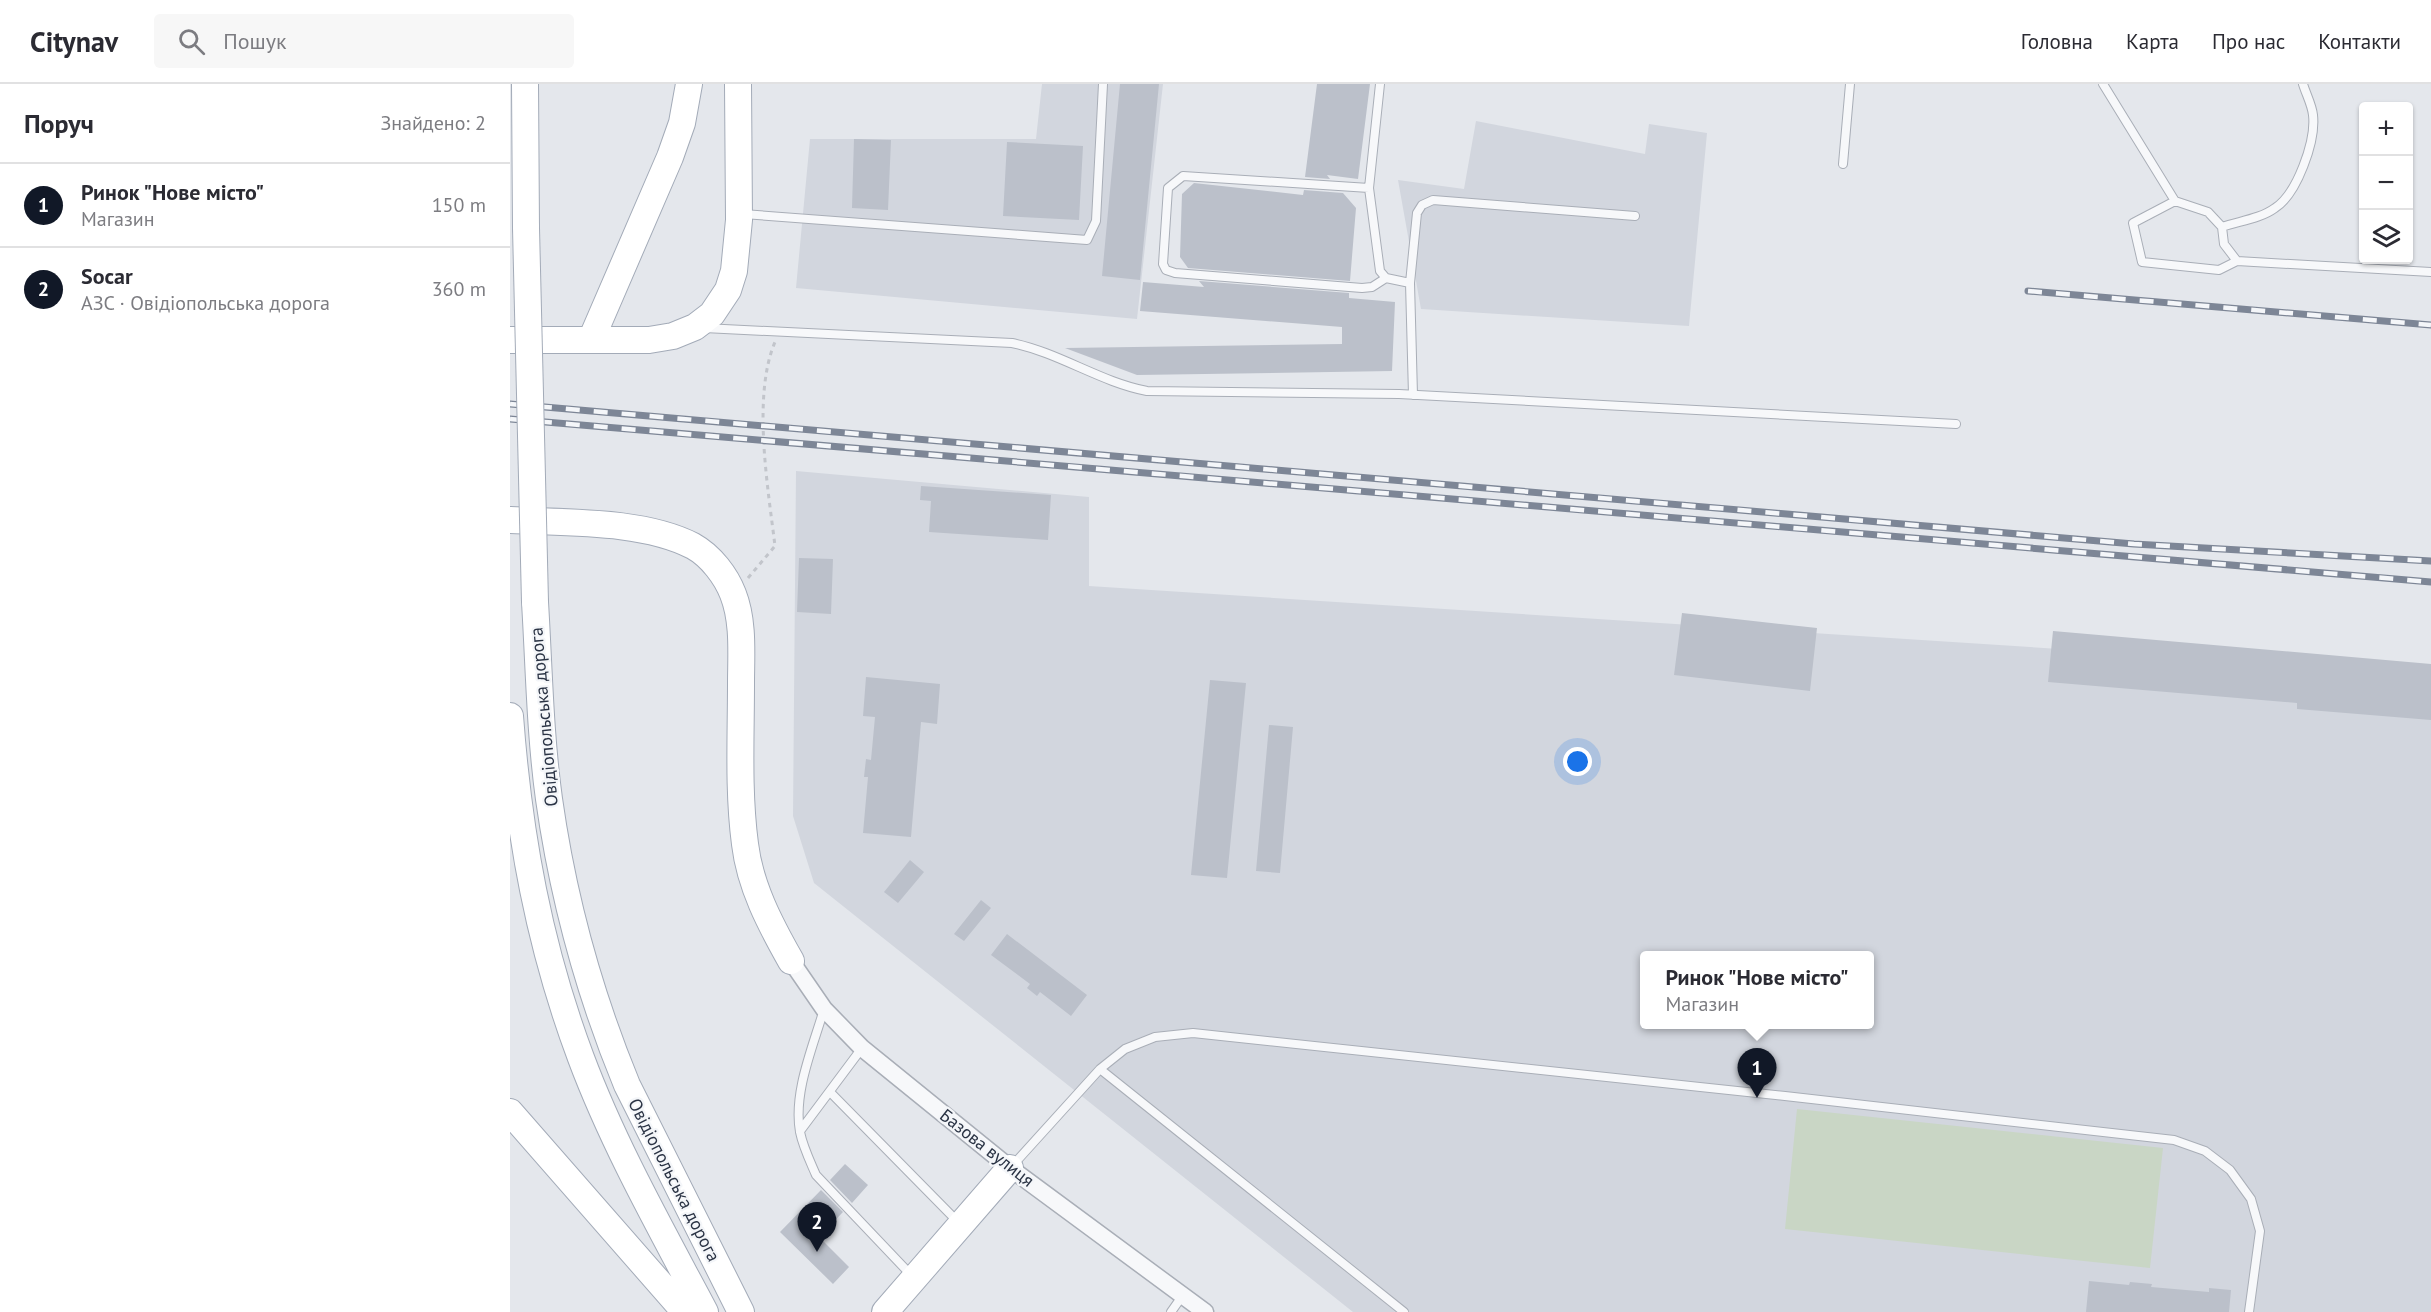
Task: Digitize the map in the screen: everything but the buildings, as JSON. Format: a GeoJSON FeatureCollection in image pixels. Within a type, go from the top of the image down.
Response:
{"type":"FeatureCollection","features":[{"type":"Feature","properties":{"kind":"main road","name":"Овідіопольська дорога"},"geometry":{"type":"LineString","coordinates":[[525,84],[535,602],[549,796],[562,878],[581,952],[604,1026],[627,1085],[742,1309]]}},
{"type":"Feature","properties":{"kind":"main road"},"geometry":{"type":"LineString","coordinates":[[591,340],[670,157],[682,123],[689,84]]}},
{"type":"Feature","properties":{"kind":"main road"},"geometry":{"type":"LineString","coordinates":[[510,340],[649,340],[673,336],[695,327],[712,314],[728,290],[734,271],[739,214],[738,84]]}},
{"type":"Feature","properties":{"kind":"main road"},"geometry":{"type":"LineString","coordinates":[[510,511],[582,524]]}},
{"type":"Feature","properties":{"kind":"main road"},"geometry":{"type":"LineString","coordinates":[[510,520],[644,530],[672,536],[696,548],[718,568],[734,595],[741,630],[741,777],[745,845],[754,884],[768,920],[791,961]]}},
{"type":"Feature","properties":{"kind":"main road","name":"Овідіопольська дорога"},"geometry":{"type":"LineString","coordinates":[[510,717],[512,786],[540,929],[581,1058],[619,1146],[705,1312]]}},
{"type":"Feature","properties":{"kind":"main road"},"geometry":{"type":"LineString","coordinates":[[510,1112],[685,1312]]}},
{"type":"Feature","properties":{"kind":"main road"},"geometry":{"type":"LineString","coordinates":[[885,1312],[1010,1168]]}},
{"type":"Feature","properties":{"kind":"street","name":"Базова вулиця"},"geometry":{"type":"LineString","coordinates":[[791,961],[824,1009],[862,1048],[1010,1168],[1205,1312]]}},
{"type":"Feature","properties":{"kind":"lane"},"geometry":{"type":"LineString","coordinates":[[739,214],[1087,240],[1096,221],[1103,84]]}},
{"type":"Feature","properties":{"kind":"lane"},"geometry":{"type":"LineString","coordinates":[[1380,84],[1369,188],[1380,271],[1386,278],[1410,283]]}},
{"type":"Feature","properties":{"kind":"lane"},"geometry":{"type":"LineString","coordinates":[[1843,164],[1850,84]]}},
{"type":"Feature","properties":{"kind":"lane"},"geometry":{"type":"LineString","coordinates":[[2103,84],[2175,201],[2208,212],[2222,227],[2224,244],[2237,261]]}},
{"type":"Feature","properties":{"kind":"lane"},"geometry":{"type":"LineString","coordinates":[[2222,227],[2263,215],[2276,208],[2298,182],[2308,151],[2313,116],[2303,84]]}},
{"type":"Feature","properties":{"kind":"lane"},"geometry":{"type":"LineString","coordinates":[[1369,188],[1184,176],[1168,188],[1163,264],[1166,270],[1175,273],[1362,288],[1372,287],[1386,278]]}},
{"type":"Feature","properties":{"kind":"lane"},"geometry":{"type":"LineString","coordinates":[[1413,395],[1410,283],[1417,213],[1422,205],[1433,200],[1635,216]]}},
{"type":"Feature","properties":{"kind":"lane"},"geometry":{"type":"LineString","coordinates":[[2175,201],[2133,223],[2142,262],[2219,270],[2237,261],[2431,272]]}},
{"type":"Feature","properties":{"kind":"lane"},"geometry":{"type":"LineString","coordinates":[[695,327],[1012,343],[1035,348],[1124,387],[1147,390],[1413,395],[1956,424]]}},
{"type":"Feature","properties":{"kind":"lane"},"geometry":{"type":"LineString","coordinates":[[824,1009],[807,1065],[800,1101],[800,1131],[807,1156],[816,1175],[914,1279]]}},
{"type":"Feature","properties":{"kind":"lane"},"geometry":{"type":"LineString","coordinates":[[1010,1168],[1100,1069],[1125,1049],[1155,1037],[1202,1034],[2174,1140],[2205,1151],[2230,1170],[2251,1199],[2260,1231],[2249,1312]]}},
{"type":"Feature","properties":{"kind":"lane"},"geometry":{"type":"LineString","coordinates":[[800,1131],[862,1048]]}},
{"type":"Feature","properties":{"kind":"lane"},"geometry":{"type":"LineString","coordinates":[[1100,1069],[1404,1312]]}},
{"type":"Feature","properties":{"kind":"lane"},"geometry":{"type":"LineString","coordinates":[[830,1092],[961,1226]]}},
{"type":"Feature","properties":{"kind":"lane"},"geometry":{"type":"LineString","coordinates":[[1171,1312],[1183,1295]]}},
{"type":"Feature","properties":{"kind":"path"},"geometry":{"type":"LineString","coordinates":[[734,595],[775,546],[764,440],[768,360],[779,332]]}},
{"type":"Feature","properties":{"kind":"shaded area"},"geometry":{"type":"Polygon","coordinates":[[[1042,84],[1163,84],[1137,319],[796,288],[810,139],[1036,139],[1042,84]]]}},
{"type":"Feature","properties":{"kind":"shaded area"},"geometry":{"type":"Polygon","coordinates":[[[1476,121],[1645,154],[1649,124],[1707,133],[1689,326],[1421,309],[1398,180],[1464,189],[1476,121]]]}},
{"type":"Feature","properties":{"kind":"shaded area"},"geometry":{"type":"Polygon","coordinates":[[[796,471],[1089,497],[1089,586],[2431,673],[2431,1312],[1353,1312],[814,883],[793,816],[796,471]]]}},
{"type":"Feature","properties":{"kind":"green space"},"geometry":{"type":"Polygon","coordinates":[[[1797,1109],[2163,1148],[2150,1268],[1785,1229],[1797,1109]]]}},
{"type":"Feature","properties":{"kind":"railway"},"geometry":{"type":"LineString","coordinates":[[2028,291],[2431,325]]}},
{"type":"Feature","properties":{"kind":"railway"},"geometry":{"type":"LineString","coordinates":[[510,404],[2134,544],[2431,561]]}},
{"type":"Feature","properties":{"kind":"railway"},"geometry":{"type":"LineString","coordinates":[[510,419],[2431,582]]}},
{"type":"Feature","properties":{"kind":"place","name":"Ринок \"Нове місто\""},"geometry":{"type":"Point","coordinates":[1757,1098]}},
{"type":"Feature","properties":{"kind":"place","name":"Socar"},"geometry":{"type":"Point","coordinates":[817,1252]}}]}
